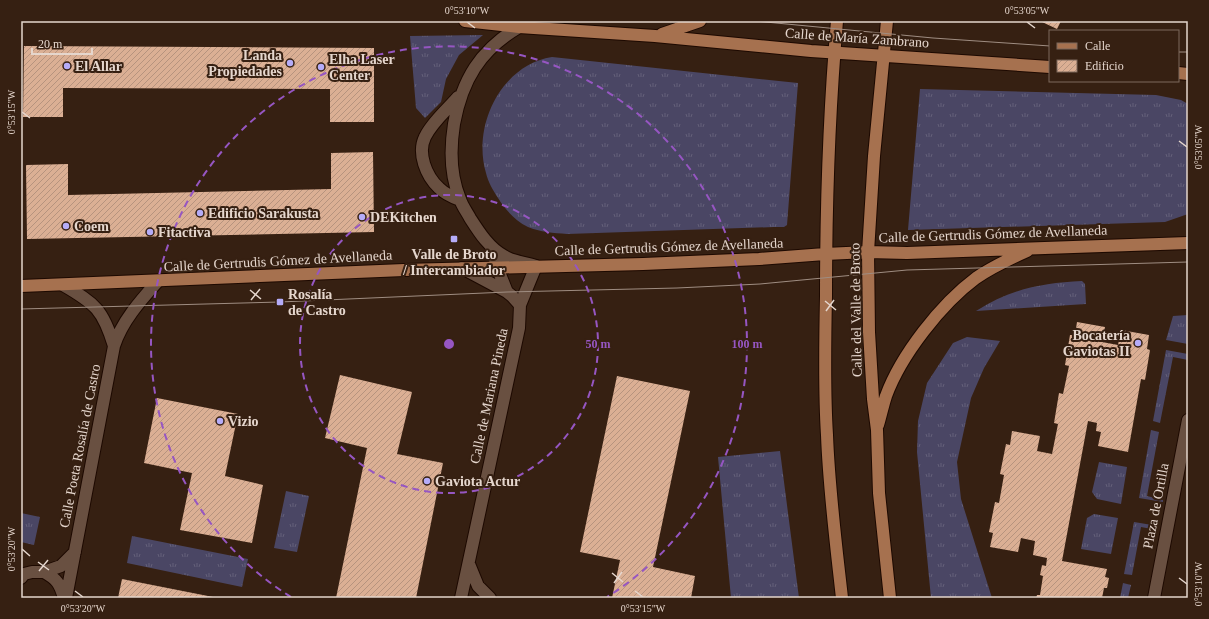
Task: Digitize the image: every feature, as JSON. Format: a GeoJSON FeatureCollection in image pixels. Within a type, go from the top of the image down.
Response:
{"type":"FeatureCollection","features":[{"type":"Feature","properties":{"kind":"main road","name":"Calle de María Zambrano"},"geometry":{"type":"LineString","coordinates":[[465,21],[519,27],[655,36],[834,53],[1049,67]]}},
{"type":"Feature","properties":{"kind":"main road"},"geometry":{"type":"LineString","coordinates":[[655,36],[700,21]]}},
{"type":"Feature","properties":{"kind":"main road"},"geometry":{"type":"LineString","coordinates":[[837,21],[828,156],[825,254],[827,434],[830,488],[842,598]]}},
{"type":"Feature","properties":{"kind":"main road","name":"Calle del Valle de Broto"},"geometry":{"type":"LineString","coordinates":[[887,21],[874,156],[868,252],[869,332],[873,399],[877,430],[879,492],[890,598]]}},
{"type":"Feature","properties":{"kind":"main road","name":"Calle de Gertrudis Gómez de Avellaneda"},"geometry":{"type":"LineString","coordinates":[[21,286],[462,268],[744,260],[868,252],[907,253],[1188,243]]}},
{"type":"Feature","properties":{"kind":"main road"},"geometry":{"type":"LineString","coordinates":[[877,430],[886,395],[901,365],[947,302],[976,278],[993,267],[1032,249]]}},
{"type":"Feature","properties":{"kind":"street"},"geometry":{"type":"LineString","coordinates":[[460,200],[450,196],[439,188],[429,176],[422,156],[423,142],[427,133],[460,95],[466,82],[485,54],[507,34],[519,27]]}},
{"type":"Feature","properties":{"kind":"street","name":"Calle de Gertrudis Gómez de Avellaneda"},"geometry":{"type":"LineString","coordinates":[[460,95],[455,117],[451,152],[452,169],[460,200],[478,232],[492,248],[504,256],[536,266]]}},
{"type":"Feature","properties":{"kind":"street"},"geometry":{"type":"LineString","coordinates":[[1170,244],[1188,239]]}},
{"type":"Feature","properties":{"kind":"street"},"geometry":{"type":"LineString","coordinates":[[492,248],[497,267],[507,292]]}},
{"type":"Feature","properties":{"kind":"street"},"geometry":{"type":"LineString","coordinates":[[462,268],[507,292],[520,305],[536,266]]}},
{"type":"Feature","properties":{"kind":"street","name":"Calle Poeta Rosalía de Castro"},"geometry":{"type":"LineString","coordinates":[[65,598],[114,346],[125,323],[158,281]]}},
{"type":"Feature","properties":{"kind":"street"},"geometry":{"type":"LineString","coordinates":[[63,285],[81,295],[95,306],[105,321],[114,346]]}},
{"type":"Feature","properties":{"kind":"street","name":"Calle de Mariana Pineda"},"geometry":{"type":"LineString","coordinates":[[461,598],[520,328],[520,305]]}},
{"type":"Feature","properties":{"kind":"street","name":"Plaza de Ortilla"},"geometry":{"type":"LineString","coordinates":[[1154,598],[1188,420]]}},
{"type":"Feature","properties":{"kind":"street"},"geometry":{"type":"LineString","coordinates":[[21,578],[24,574],[44,572],[61,566],[75,552]]}},
{"type":"Feature","properties":{"kind":"street"},"geometry":{"type":"LineString","coordinates":[[469,563],[478,586],[490,598]]}},
{"type":"Feature","properties":{"kind":"street","name":"Calle Poeta Rosalía de Castro"},"geometry":{"type":"LineString","coordinates":[[44,572],[53,577],[61,586],[65,598]]}},
{"type":"Feature","properties":{"kind":"green space"},"geometry":{"type":"Polygon","coordinates":[[[483,35],[459,55],[446,79],[441,102],[425,118],[416,108],[410,36],[483,35]]]}},
{"type":"Feature","properties":{"kind":"green space"},"geometry":{"type":"Polygon","coordinates":[[[552,57],[798,83],[787,225],[784,227],[567,234],[537,230],[528,227],[519,221],[504,206],[488,180],[483,155],[483,136],[487,118],[495,100],[505,85],[518,72],[534,62],[552,57]]]}},
{"type":"Feature","properties":{"kind":"green space"},"geometry":{"type":"Polygon","coordinates":[[[920,89],[1156,95],[1181,100],[1188,104],[1188,214],[1165,222],[908,230],[920,89]]]}},
{"type":"Feature","properties":{"kind":"green space"},"geometry":{"type":"Polygon","coordinates":[[[1082,281],[1085,284],[1086,304],[976,311],[1001,297],[1027,288],[1053,283],[1082,281]]]}},
{"type":"Feature","properties":{"kind":"green space"},"geometry":{"type":"Polygon","coordinates":[[[1188,315],[1188,344],[1166,340],[1173,316],[1188,315]]]}},
{"type":"Feature","properties":{"kind":"green space"},"geometry":{"type":"Polygon","coordinates":[[[967,337],[1000,341],[984,368],[971,398],[957,462],[961,499],[992,598],[931,598],[917,452],[918,421],[927,383],[953,343],[967,337]]]}},
{"type":"Feature","properties":{"kind":"green space"},"geometry":{"type":"Polygon","coordinates":[[[1166,350],[1188,354],[1188,360],[1173,357],[1160,423],[1153,421],[1166,350]]]}},
{"type":"Feature","properties":{"kind":"green space"},"geometry":{"type":"Polygon","coordinates":[[[1151,430],[1159,432],[1147,496],[1163,500],[1163,502],[1139,498],[1151,430]]]}},
{"type":"Feature","properties":{"kind":"green space"},"geometry":{"type":"Polygon","coordinates":[[[780,451],[799,598],[731,598],[718,457],[780,451]]]}},
{"type":"Feature","properties":{"kind":"green space"},"geometry":{"type":"Polygon","coordinates":[[[1099,462],[1127,467],[1121,504],[1097,499],[1092,492],[1099,462]]]}},
{"type":"Feature","properties":{"kind":"green space"},"geometry":{"type":"Polygon","coordinates":[[[286,491],[309,496],[297,552],[274,548],[286,491]]]}},
{"type":"Feature","properties":{"kind":"green space"},"geometry":{"type":"Polygon","coordinates":[[[21,513],[40,517],[34,545],[21,542],[21,513]]]}},
{"type":"Feature","properties":{"kind":"green space"},"geometry":{"type":"Polygon","coordinates":[[[1094,514],[1118,518],[1111,554],[1081,549],[1087,518],[1094,514]]]}},
{"type":"Feature","properties":{"kind":"green space"},"geometry":{"type":"Polygon","coordinates":[[[1134,522],[1158,526],[1157,530],[1141,527],[1132,575],[1124,574],[1134,522]]]}},
{"type":"Feature","properties":{"kind":"green space"},"geometry":{"type":"Polygon","coordinates":[[[132,536],[248,559],[242,587],[127,563],[132,536]]]}},
{"type":"Feature","properties":{"kind":"green space"},"geometry":{"type":"Polygon","coordinates":[[[1123,583],[1131,585],[1128,598],[1120,598],[1123,583]]]}},
{"type":"Feature","properties":{"kind":"building"},"geometry":{"type":"Polygon","coordinates":[[[1040,21],[1061,21],[1057,29],[1040,21]]]}},
{"type":"Feature","properties":{"kind":"building"},"geometry":{"type":"Polygon","coordinates":[[[24,46],[374,48],[374,122],[330,122],[330,89],[63,88],[63,117],[23,117],[24,46]]]}},
{"type":"Feature","properties":{"kind":"building","name":"Edificio Sarakusta"},"geometry":{"type":"Polygon","coordinates":[[[373,152],[374,232],[27,239],[26,165],[68,164],[68,195],[331,189],[331,153],[373,152]]]}},
{"type":"Feature","properties":{"kind":"building"},"geometry":{"type":"Polygon","coordinates":[[[1077,322],[1105,327],[1102,342],[1118,345],[1121,330],[1149,335],[1147,349],[1150,350],[1145,380],[1141,379],[1128,452],[1098,446],[1101,432],[1096,431],[1097,423],[1088,421],[1062,561],[1107,569],[1105,577],[1109,578],[1107,588],[1104,588],[1102,598],[1036,598],[1037,595],[1040,595],[1043,576],[1040,575],[1042,565],[1046,566],[1047,558],[1033,555],[1035,541],[1021,538],[1018,552],[990,547],[993,533],[989,532],[995,502],[999,503],[1004,475],[1000,474],[1006,444],[1010,445],[1012,431],[1040,436],[1037,451],[1052,454],[1058,424],[1054,423],[1059,393],[1063,394],[1069,366],[1065,365],[1070,335],[1075,335],[1077,322]]]}},
{"type":"Feature","properties":{"kind":"building"},"geometry":{"type":"Polygon","coordinates":[[[340,375],[412,392],[397,454],[443,463],[416,598],[336,598],[367,448],[325,438],[340,375]]]}},
{"type":"Feature","properties":{"kind":"building"},"geometry":{"type":"Polygon","coordinates":[[[617,376],[690,391],[653,567],[695,576],[691,598],[612,598],[620,560],[580,552],[617,376]]]}},
{"type":"Feature","properties":{"kind":"building"},"geometry":{"type":"Polygon","coordinates":[[[157,398],[238,414],[225,476],[263,485],[252,543],[180,530],[192,473],[144,463],[157,398]]]}},
{"type":"Feature","properties":{"kind":"building"},"geometry":{"type":"Polygon","coordinates":[[[122,579],[213,597],[213,598],[118,598],[122,579]]]}},
{"type":"Feature","properties":{"kind":"tram line"},"geometry":{"type":"LineString","coordinates":[[755,21],[933,38],[1049,46]]}},
{"type":"Feature","properties":{"kind":"tram line"},"geometry":{"type":"LineString","coordinates":[[1179,52],[1188,52]]}},
{"type":"Feature","properties":{"kind":"tram line"},"geometry":{"type":"LineString","coordinates":[[21,309],[280,302],[507,292],[677,288],[760,284],[907,270],[1188,262]]}},
{"type":"Feature","properties":{"kind":"place","name":"Landa Propiedades"},"geometry":{"type":"Point","coordinates":[290,63]}},
{"type":"Feature","properties":{"kind":"place","name":"El Allar"},"geometry":{"type":"Point","coordinates":[67,66]}},
{"type":"Feature","properties":{"kind":"place","name":"Elha Laser Center"},"geometry":{"type":"Point","coordinates":[321,67]}},
{"type":"Feature","properties":{"kind":"place","name":"Edificio Sarakusta"},"geometry":{"type":"Point","coordinates":[200,213]}},
{"type":"Feature","properties":{"kind":"place","name":"DEKitchen"},"geometry":{"type":"Point","coordinates":[362,217]}},
{"type":"Feature","properties":{"kind":"place","name":"Coem"},"geometry":{"type":"Point","coordinates":[66,226]}},
{"type":"Feature","properties":{"kind":"place","name":"Fitactiva"},"geometry":{"type":"Point","coordinates":[150,232]}},
{"type":"Feature","properties":{"kind":"place","name":"Valle de Broto / Intercambiador"},"geometry":{"type":"Point","coordinates":[454,239]}},
{"type":"Feature","properties":{"kind":"place","name":"Rosalía de Castro"},"geometry":{"type":"Point","coordinates":[280,302]}},
{"type":"Feature","properties":{"kind":"place","name":"Bocatería Gaviotas II"},"geometry":{"type":"Point","coordinates":[1138,343]}},
{"type":"Feature","properties":{"kind":"place","name":"Vizio"},"geometry":{"type":"Point","coordinates":[220,421]}},
{"type":"Feature","properties":{"kind":"place","name":"Gaviota Actur"},"geometry":{"type":"Point","coordinates":[427,481]}}]}
